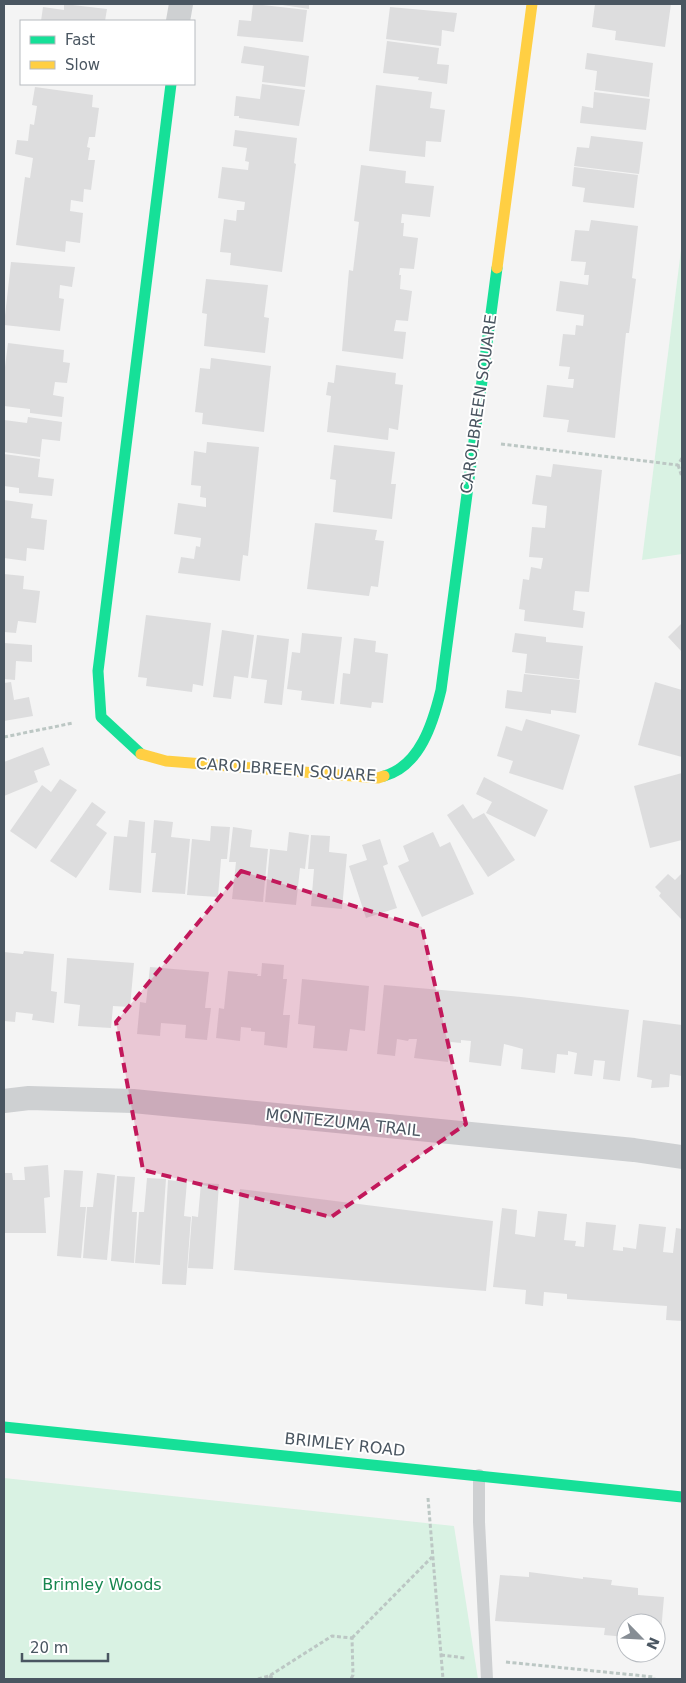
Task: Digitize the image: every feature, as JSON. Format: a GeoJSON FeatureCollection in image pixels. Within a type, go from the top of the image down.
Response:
{"type":"FeatureCollection","features":[{"type":"Feature","properties":{"kind":"street"},"geometry":{"type":"LineString","coordinates":[[178,20],[181,4]]}},
{"type":"Feature","properties":{"kind":"street","name":"CAROLBREEN SQUARE"},"geometry":{"type":"LineString","coordinates":[[101,718],[142,754],[166,761],[378,778],[400,771],[420,746],[436,711],[441,690],[532,4]]}},
{"type":"Feature","properties":{"kind":"street"},"geometry":{"type":"LineString","coordinates":[[101,718],[98,671],[101,640],[171,85]]}},
{"type":"Feature","properties":{"kind":"street","name":"MONTEZUMA TRAIL"},"geometry":{"type":"LineString","coordinates":[[4,1101],[29,1098],[133,1101],[634,1150],[682,1157]]}},
{"type":"Feature","properties":{"kind":"street","name":"BRIMLEY ROAD"},"geometry":{"type":"LineString","coordinates":[[4,1426],[479,1474],[682,1497]]}},
{"type":"Feature","properties":{"kind":"lane"},"geometry":{"type":"LineString","coordinates":[[479,1474],[487,1679]]}},
{"type":"Feature","properties":{"kind":"path"},"geometry":{"type":"LineString","coordinates":[[473,440],[678,465]]}},
{"type":"Feature","properties":{"kind":"path"},"geometry":{"type":"LineString","coordinates":[[682,458],[678,465],[682,478]]}},
{"type":"Feature","properties":{"kind":"path"},"geometry":{"type":"LineString","coordinates":[[4,737],[101,718]]}},
{"type":"Feature","properties":{"kind":"path"},"geometry":{"type":"LineString","coordinates":[[426,1469],[443,1679]]}},
{"type":"Feature","properties":{"kind":"path"},"geometry":{"type":"LineString","coordinates":[[351,1679],[353,1675],[352,1638],[433,1557]]}},
{"type":"Feature","properties":{"kind":"path"},"geometry":{"type":"LineString","coordinates":[[258,1679],[269,1676],[332,1636],[352,1638]]}},
{"type":"Feature","properties":{"kind":"path"},"geometry":{"type":"LineString","coordinates":[[441,1655],[654,1677],[654,1679]]}},
{"type":"Feature","properties":{"kind":"path"},"geometry":{"type":"LineString","coordinates":[[269,1676],[275,1679]]}},
{"type":"Feature","properties":{"kind":"highlighted area"},"geometry":{"type":"Polygon","coordinates":[[[241,871],[422,927],[466,1124],[331,1217],[143,1170],[116,1022],[241,871]]]}},
{"type":"Feature","properties":{"kind":"green space"},"geometry":{"type":"Polygon","coordinates":[[[682,242],[682,554],[642,560],[682,242]]]}},
{"type":"Feature","properties":{"kind":"green space","name":"Brimley Woods"},"geometry":{"type":"Polygon","coordinates":[[[4,1478],[454,1526],[478,1679],[4,1679],[4,1478]]]}},
{"type":"Feature","properties":{"kind":"building"},"geometry":{"type":"Polygon","coordinates":[[[64,4],[107,9],[105,20],[41,20],[43,7],[64,10],[64,4]]]}},
{"type":"Feature","properties":{"kind":"building"},"geometry":{"type":"Polygon","coordinates":[[[253,4],[307,10],[303,42],[237,36],[239,20],[251,21],[253,4]]]}},
{"type":"Feature","properties":{"kind":"building"},"geometry":{"type":"Polygon","coordinates":[[[276,4],[309,4],[309,9],[276,4]]]}},
{"type":"Feature","properties":{"kind":"building"},"geometry":{"type":"Polygon","coordinates":[[[595,4],[671,4],[665,47],[615,40],[616,31],[592,27],[595,4]]]}},
{"type":"Feature","properties":{"kind":"building"},"geometry":{"type":"Polygon","coordinates":[[[390,7],[457,13],[454,32],[442,30],[441,46],[386,39],[390,7]]]}},
{"type":"Feature","properties":{"kind":"building"},"geometry":{"type":"Polygon","coordinates":[[[387,41],[439,48],[437,64],[449,65],[447,84],[418,80],[419,77],[383,73],[387,41]]]}},
{"type":"Feature","properties":{"kind":"building"},"geometry":{"type":"Polygon","coordinates":[[[244,46],[309,56],[305,87],[262,82],[264,66],[241,63],[244,46]]]}},
{"type":"Feature","properties":{"kind":"building"},"geometry":{"type":"Polygon","coordinates":[[[587,53],[653,63],[649,97],[595,90],[597,71],[585,69],[587,53]]]}},
{"type":"Feature","properties":{"kind":"building"},"geometry":{"type":"Polygon","coordinates":[[[262,84],[305,90],[299,126],[234,116],[236,96],[260,99],[262,84]]]}},
{"type":"Feature","properties":{"kind":"building"},"geometry":{"type":"Polygon","coordinates":[[[376,85],[432,92],[430,108],[445,110],[441,142],[426,141],[425,157],[369,151],[376,85]]]}},
{"type":"Feature","properties":{"kind":"building"},"geometry":{"type":"Polygon","coordinates":[[[35,87],[93,95],[92,107],[99,108],[95,137],[89,137],[87,147],[90,148],[88,160],[95,160],[91,190],[84,189],[83,202],[71,200],[70,211],[83,213],[80,243],[66,241],[65,252],[16,245],[25,177],[30,178],[33,158],[15,154],[17,140],[28,141],[30,124],[34,125],[37,106],[32,105],[35,87]]]}},
{"type":"Feature","properties":{"kind":"building"},"geometry":{"type":"Polygon","coordinates":[[[594,92],[650,99],[646,130],[580,123],[582,106],[593,108],[594,92]]]}},
{"type":"Feature","properties":{"kind":"building"},"geometry":{"type":"Polygon","coordinates":[[[235,130],[297,138],[294,163],[296,164],[282,272],[230,265],[231,253],[220,252],[224,219],[236,221],[237,210],[244,210],[245,202],[218,198],[222,167],[248,170],[249,162],[245,161],[247,148],[233,146],[235,130]]]}},
{"type":"Feature","properties":{"kind":"building"},"geometry":{"type":"Polygon","coordinates":[[[591,136],[643,142],[639,174],[574,166],[577,147],[589,148],[591,136]]]}},
{"type":"Feature","properties":{"kind":"building"},"geometry":{"type":"Polygon","coordinates":[[[361,165],[406,171],[405,183],[434,186],[430,217],[402,214],[401,223],[404,223],[403,236],[418,238],[414,269],[400,268],[399,275],[401,275],[400,289],[412,291],[408,321],[396,320],[394,331],[406,332],[403,359],[342,351],[349,270],[353,271],[359,222],[354,221],[361,165]]]}},
{"type":"Feature","properties":{"kind":"building"},"geometry":{"type":"Polygon","coordinates":[[[574,167],[638,175],[634,208],[583,202],[585,188],[572,186],[574,167]]]}},
{"type":"Feature","properties":{"kind":"building"},"geometry":{"type":"Polygon","coordinates":[[[591,220],[638,226],[632,278],[636,279],[629,333],[626,333],[615,438],[567,432],[569,420],[543,417],[547,385],[573,388],[574,379],[568,379],[570,367],[559,366],[563,334],[575,335],[576,325],[583,326],[584,315],[556,311],[560,281],[588,285],[589,275],[584,275],[586,262],[571,261],[575,230],[589,231],[591,220]]]}},
{"type":"Feature","properties":{"kind":"building"},"geometry":{"type":"Polygon","coordinates":[[[11,262],[75,267],[72,287],[60,285],[59,298],[64,299],[60,331],[4,325],[11,262]]]}},
{"type":"Feature","properties":{"kind":"building"},"geometry":{"type":"Polygon","coordinates":[[[206,279],[268,285],[264,317],[269,318],[265,353],[204,346],[207,314],[202,313],[206,279]]]}},
{"type":"Feature","properties":{"kind":"building"},"geometry":{"type":"Polygon","coordinates":[[[8,343],[64,350],[63,362],[70,363],[67,383],[55,382],[53,395],[64,397],[62,417],[30,413],[30,409],[4,406],[4,375],[8,343]]]}},
{"type":"Feature","properties":{"kind":"building"},"geometry":{"type":"Polygon","coordinates":[[[211,358],[271,366],[264,432],[202,424],[203,413],[195,412],[200,368],[210,369],[211,358]]]}},
{"type":"Feature","properties":{"kind":"building"},"geometry":{"type":"Polygon","coordinates":[[[336,365],[396,373],[395,384],[403,385],[398,430],[389,428],[388,440],[327,432],[331,396],[326,395],[328,382],[334,383],[336,365]]]}},
{"type":"Feature","properties":{"kind":"building"},"geometry":{"type":"Polygon","coordinates":[[[28,417],[62,422],[60,441],[42,439],[40,457],[4,452],[4,420],[27,423],[28,417]]]}},
{"type":"Feature","properties":{"kind":"building"},"geometry":{"type":"Polygon","coordinates":[[[207,442],[259,447],[248,556],[243,555],[240,581],[178,573],[181,557],[194,559],[196,546],[200,547],[201,538],[174,534],[178,503],[206,507],[206,498],[200,497],[201,486],[191,485],[194,451],[206,453],[207,442]]]}},
{"type":"Feature","properties":{"kind":"building"},"geometry":{"type":"Polygon","coordinates":[[[334,445],[395,452],[391,484],[396,484],[392,519],[333,512],[336,480],[330,479],[334,445]]]}},
{"type":"Feature","properties":{"kind":"building"},"geometry":{"type":"Polygon","coordinates":[[[4,454],[40,459],[38,477],[54,479],[52,496],[19,493],[19,488],[4,486],[4,454]]]}},
{"type":"Feature","properties":{"kind":"building"},"geometry":{"type":"Polygon","coordinates":[[[553,464],[602,470],[589,592],[575,591],[573,610],[585,612],[583,628],[524,621],[525,610],[519,609],[523,579],[529,580],[531,567],[541,569],[543,558],[529,557],[532,527],[545,528],[547,506],[532,504],[536,475],[551,477],[553,464]]]}},
{"type":"Feature","properties":{"kind":"building"},"geometry":{"type":"Polygon","coordinates":[[[4,500],[33,504],[31,518],[47,520],[44,550],[27,548],[26,561],[4,558],[4,500]]]}},
{"type":"Feature","properties":{"kind":"building"},"geometry":{"type":"Polygon","coordinates":[[[315,523],[377,530],[375,540],[384,541],[378,587],[371,586],[369,596],[307,589],[315,523]]]}},
{"type":"Feature","properties":{"kind":"building"},"geometry":{"type":"Polygon","coordinates":[[[4,574],[24,576],[23,589],[40,591],[36,623],[18,621],[16,633],[4,632],[4,574]]]}},
{"type":"Feature","properties":{"kind":"building"},"geometry":{"type":"Polygon","coordinates":[[[146,615],[211,623],[203,686],[193,684],[192,692],[146,686],[147,678],[138,677],[146,615]]]}},
{"type":"Feature","properties":{"kind":"building"},"geometry":{"type":"Polygon","coordinates":[[[682,623],[682,652],[668,637],[682,623]]]}},
{"type":"Feature","properties":{"kind":"building"},"geometry":{"type":"Polygon","coordinates":[[[222,630],[254,635],[248,678],[234,676],[231,699],[213,697],[222,630]]]}},
{"type":"Feature","properties":{"kind":"building"},"geometry":{"type":"Polygon","coordinates":[[[302,633],[342,637],[334,704],[301,700],[302,691],[287,689],[292,652],[300,653],[302,633]]]}},
{"type":"Feature","properties":{"kind":"building"},"geometry":{"type":"Polygon","coordinates":[[[515,633],[546,637],[546,642],[583,646],[579,679],[525,673],[527,654],[512,652],[515,633]]]}},
{"type":"Feature","properties":{"kind":"building"},"geometry":{"type":"Polygon","coordinates":[[[257,635],[289,639],[282,705],[264,703],[267,680],[251,678],[257,635]]]}},
{"type":"Feature","properties":{"kind":"building"},"geometry":{"type":"Polygon","coordinates":[[[354,638],[376,641],[375,652],[388,654],[383,703],[372,702],[371,708],[340,704],[343,673],[350,674],[354,638]]]}},
{"type":"Feature","properties":{"kind":"building"},"geometry":{"type":"Polygon","coordinates":[[[4,643],[32,645],[32,662],[16,661],[15,680],[4,679],[4,643]]]}},
{"type":"Feature","properties":{"kind":"building"},"geometry":{"type":"Polygon","coordinates":[[[524,674],[580,680],[576,713],[551,710],[551,714],[505,708],[507,690],[522,692],[524,674]]]}},
{"type":"Feature","properties":{"kind":"building"},"geometry":{"type":"Polygon","coordinates":[[[11,682],[14,700],[29,697],[33,716],[4,721],[4,683],[11,682]]]}},
{"type":"Feature","properties":{"kind":"building"},"geometry":{"type":"Polygon","coordinates":[[[655,682],[682,690],[682,757],[638,745],[655,682]]]}},
{"type":"Feature","properties":{"kind":"building"},"geometry":{"type":"Polygon","coordinates":[[[526,719],[580,735],[563,790],[509,773],[513,761],[497,756],[506,726],[522,731],[526,719]]]}},
{"type":"Feature","properties":{"kind":"building"},"geometry":{"type":"Polygon","coordinates":[[[43,747],[50,765],[34,771],[38,782],[4,796],[4,762],[43,747]]]}},
{"type":"Feature","properties":{"kind":"building"},"geometry":{"type":"Polygon","coordinates":[[[682,773],[682,840],[650,848],[634,786],[682,773]]]}},
{"type":"Feature","properties":{"kind":"building"},"geometry":{"type":"Polygon","coordinates":[[[484,777],[548,810],[535,837],[486,813],[492,802],[476,794],[484,777]]]}},
{"type":"Feature","properties":{"kind":"building"},"geometry":{"type":"Polygon","coordinates":[[[60,779],[77,790],[36,849],[10,831],[42,785],[51,792],[60,779]]]}},
{"type":"Feature","properties":{"kind":"building"},"geometry":{"type":"Polygon","coordinates":[[[92,802],[106,812],[96,825],[107,833],[76,878],[50,861],[92,802]]]}},
{"type":"Feature","properties":{"kind":"building"},"geometry":{"type":"Polygon","coordinates":[[[463,804],[473,819],[484,813],[515,860],[488,877],[447,815],[463,804]]]}},
{"type":"Feature","properties":{"kind":"building"},"geometry":{"type":"Polygon","coordinates":[[[129,820],[145,822],[141,893],[109,890],[114,836],[127,837],[129,820]]]}},
{"type":"Feature","properties":{"kind":"building"},"geometry":{"type":"Polygon","coordinates":[[[154,820],[173,822],[171,837],[190,839],[185,894],[152,892],[156,853],[151,853],[154,820]]]}},
{"type":"Feature","properties":{"kind":"building"},"geometry":{"type":"Polygon","coordinates":[[[211,826],[230,827],[227,859],[221,859],[218,897],[187,895],[192,839],[210,841],[211,826]]]}},
{"type":"Feature","properties":{"kind":"building"},"geometry":{"type":"Polygon","coordinates":[[[233,827],[252,830],[250,847],[268,849],[263,902],[232,899],[236,862],[229,862],[233,827]]]}},
{"type":"Feature","properties":{"kind":"building"},"geometry":{"type":"Polygon","coordinates":[[[289,832],[309,835],[305,869],[300,868],[296,905],[265,902],[270,849],[287,851],[289,832]]]}},
{"type":"Feature","properties":{"kind":"building"},"geometry":{"type":"Polygon","coordinates":[[[433,832],[440,847],[450,842],[474,894],[422,917],[398,866],[409,861],[403,846],[433,832]]]}},
{"type":"Feature","properties":{"kind":"building"},"geometry":{"type":"Polygon","coordinates":[[[311,835],[330,836],[329,852],[347,854],[342,909],[311,906],[314,869],[308,869],[311,835]]]}},
{"type":"Feature","properties":{"kind":"building"},"geometry":{"type":"Polygon","coordinates":[[[380,839],[388,864],[383,866],[397,908],[366,918],[349,866],[367,860],[362,845],[380,839]]]}},
{"type":"Feature","properties":{"kind":"building"},"geometry":{"type":"Polygon","coordinates":[[[682,873],[682,920],[659,896],[661,893],[655,887],[668,874],[675,880],[682,873]]]}},
{"type":"Feature","properties":{"kind":"building"},"geometry":{"type":"Polygon","coordinates":[[[24,951],[54,954],[51,991],[57,992],[54,1023],[32,1020],[33,1014],[16,1012],[15,1022],[4,1021],[4,952],[23,954],[24,951]]]}},
{"type":"Feature","properties":{"kind":"building"},"geometry":{"type":"Polygon","coordinates":[[[67,958],[134,963],[130,1007],[113,1006],[111,1028],[78,1026],[80,1005],[64,1003],[67,958]]]}},
{"type":"Feature","properties":{"kind":"building"},"geometry":{"type":"Polygon","coordinates":[[[262,963],[284,965],[283,979],[287,979],[283,1015],[290,1015],[287,1048],[264,1045],[265,1032],[251,1031],[251,1028],[241,1027],[240,1041],[216,1038],[219,1008],[224,1009],[228,971],[258,974],[257,976],[261,976],[262,963]]]}},
{"type":"Feature","properties":{"kind":"building"},"geometry":{"type":"Polygon","coordinates":[[[150,967],[209,972],[205,1008],[211,1008],[207,1040],[185,1038],[186,1025],[161,1023],[160,1036],[137,1034],[140,1002],[146,1003],[150,967]]]}},
{"type":"Feature","properties":{"kind":"building"},"geometry":{"type":"Polygon","coordinates":[[[302,979],[369,986],[365,1031],[350,1029],[347,1051],[313,1048],[315,1026],[298,1024],[302,979]]]}},
{"type":"Feature","properties":{"kind":"building"},"geometry":{"type":"Polygon","coordinates":[[[384,985],[521,997],[629,1010],[620,1081],[603,1079],[605,1061],[594,1060],[592,1076],[574,1074],[577,1053],[568,1051],[568,1055],[557,1054],[555,1073],[521,1069],[523,1049],[504,1044],[501,1066],[469,1062],[471,1041],[461,1040],[461,1043],[451,1042],[448,1062],[414,1058],[417,1039],[409,1039],[408,1041],[397,1039],[395,1056],[377,1054],[384,985]]]}},
{"type":"Feature","properties":{"kind":"building"},"geometry":{"type":"Polygon","coordinates":[[[643,1020],[682,1025],[682,1076],[670,1074],[669,1087],[651,1088],[652,1080],[637,1077],[643,1020]]]}},
{"type":"Feature","properties":{"kind":"building"},"geometry":{"type":"Polygon","coordinates":[[[48,1165],[50,1197],[44,1198],[46,1233],[4,1233],[4,1173],[12,1173],[13,1180],[25,1180],[24,1167],[48,1165]]]}},
{"type":"Feature","properties":{"kind":"building"},"geometry":{"type":"Polygon","coordinates":[[[64,1170],[83,1171],[80,1207],[86,1207],[81,1258],[57,1256],[64,1170]]]}},
{"type":"Feature","properties":{"kind":"building"},"geometry":{"type":"Polygon","coordinates":[[[97,1173],[115,1175],[107,1260],[83,1258],[87,1207],[93,1207],[97,1173]]]}},
{"type":"Feature","properties":{"kind":"building"},"geometry":{"type":"Polygon","coordinates":[[[117,1176],[135,1177],[132,1212],[137,1212],[134,1263],[111,1261],[117,1176]]]}},
{"type":"Feature","properties":{"kind":"building"},"geometry":{"type":"Polygon","coordinates":[[[147,1178],[166,1179],[160,1265],[135,1263],[139,1212],[144,1212],[147,1178]]]}},
{"type":"Feature","properties":{"kind":"building"},"geometry":{"type":"Polygon","coordinates":[[[168,1180],[187,1182],[184,1216],[191,1217],[186,1285],[162,1284],[168,1180]]]}},
{"type":"Feature","properties":{"kind":"building"},"geometry":{"type":"Polygon","coordinates":[[[201,1183],[219,1184],[213,1269],[188,1268],[192,1216],[198,1217],[201,1183]]]}},
{"type":"Feature","properties":{"kind":"building"},"geometry":{"type":"Polygon","coordinates":[[[240,1189],[493,1221],[486,1291],[234,1270],[240,1189]]]}},
{"type":"Feature","properties":{"kind":"building"},"geometry":{"type":"Polygon","coordinates":[[[502,1208],[517,1210],[515,1234],[535,1237],[538,1211],[567,1214],[564,1240],[576,1241],[575,1246],[584,1247],[586,1222],[616,1225],[613,1250],[623,1251],[623,1247],[636,1249],[639,1224],[666,1227],[663,1252],[673,1253],[676,1228],[682,1229],[682,1321],[666,1320],[667,1306],[567,1299],[567,1294],[544,1292],[543,1306],[525,1304],[526,1290],[493,1287],[502,1208]]]}},
{"type":"Feature","properties":{"kind":"building"},"geometry":{"type":"Polygon","coordinates":[[[529,1572],[583,1579],[583,1577],[612,1580],[611,1585],[638,1588],[638,1595],[664,1597],[663,1613],[616,1613],[616,1636],[604,1635],[605,1628],[495,1621],[500,1575],[529,1577],[529,1572]]]}},
{"type":"Feature","properties":{"kind":"traffic: fast"},"geometry":{"type":"LineString","coordinates":[[141,754],[101,717],[98,671],[171,85]]}},
{"type":"Feature","properties":{"kind":"traffic: fast"},"geometry":{"type":"LineString","coordinates":[[384,776],[396,771],[416,753],[429,729],[441,690],[497,268]]}},
{"type":"Feature","properties":{"kind":"traffic: fast"},"geometry":{"type":"LineString","coordinates":[[4,1427],[682,1497]]}},
{"type":"Feature","properties":{"kind":"traffic: slow"},"geometry":{"type":"LineString","coordinates":[[497,268],[532,4]]}},
{"type":"Feature","properties":{"kind":"traffic: slow"},"geometry":{"type":"LineString","coordinates":[[141,754],[166,761],[378,778],[384,776]]}}]}
